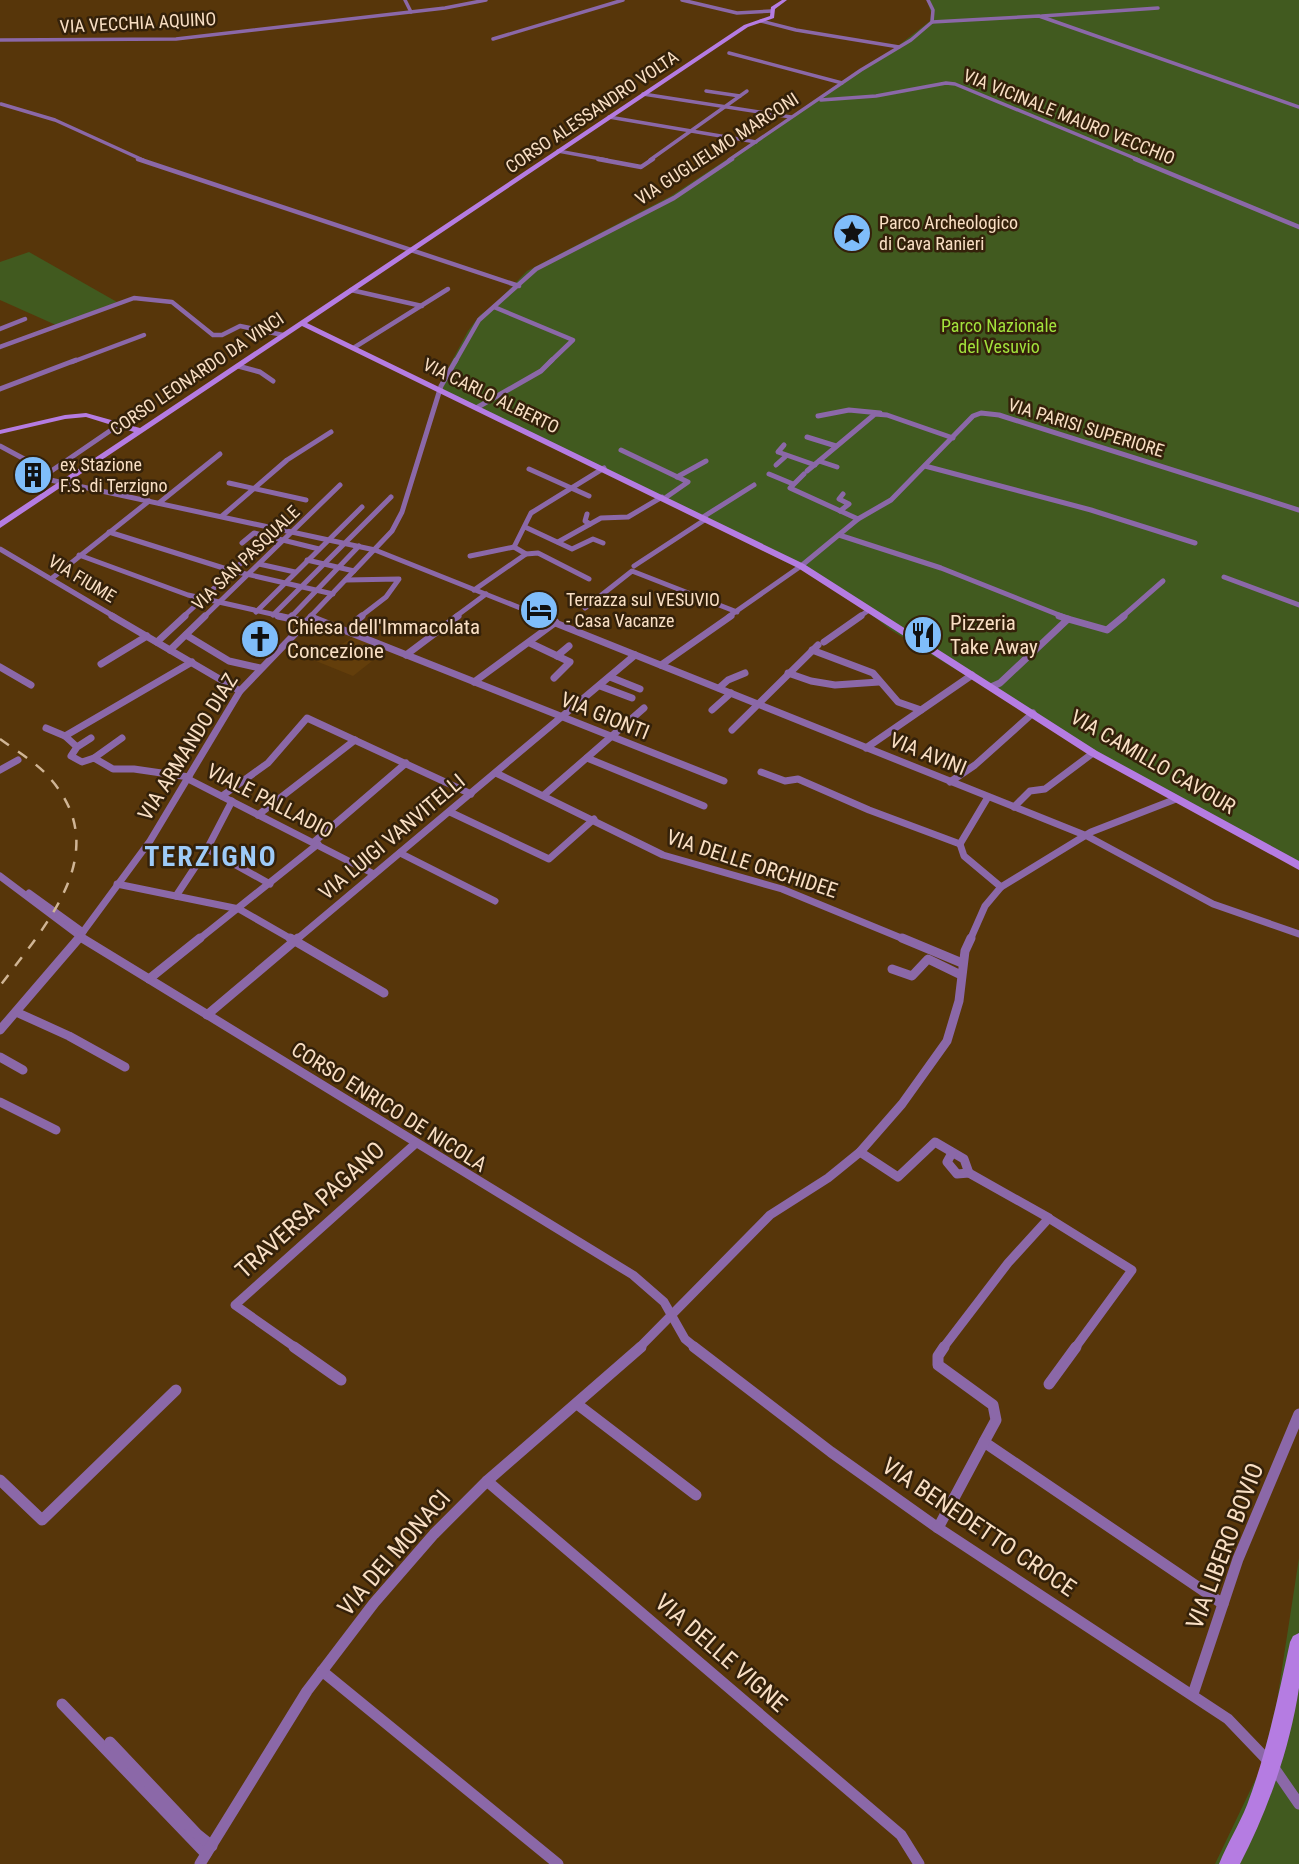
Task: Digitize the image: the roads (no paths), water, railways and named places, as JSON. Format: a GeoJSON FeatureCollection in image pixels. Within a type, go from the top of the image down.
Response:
{"type":"FeatureCollection","features":[{"type":"Feature","properties":{"kind":"main road","name":"CORSO ALESSANDRO VOLTA"},"geometry":{"type":"LineString","coordinates":[[411,250],[746,26],[772,17],[772,11],[785,0]]}},
{"type":"Feature","properties":{"kind":"main road","name":"CORSO LEONARDO DA VINCI"},"geometry":{"type":"LineString","coordinates":[[0,525],[411,250]]}},
{"type":"Feature","properties":{"kind":"main road","name":"VIA CARLO ALBERTO"},"geometry":{"type":"LineString","coordinates":[[302,323],[801,566]]}},
{"type":"Feature","properties":{"kind":"main road"},"geometry":{"type":"LineString","coordinates":[[0,432],[78,415],[96,416],[141,431]]}},
{"type":"Feature","properties":{"kind":"main road","name":"VIA CAMILLO CAVOUR"},"geometry":{"type":"LineString","coordinates":[[801,566],[1093,752],[1299,866]]}},
{"type":"Feature","properties":{"kind":"main road"},"geometry":{"type":"LineString","coordinates":[[1229,1864],[1241,1855],[1272,1765],[1299,1642]]}},
{"type":"Feature","properties":{"kind":"street"},"geometry":{"type":"LineString","coordinates":[[405,0],[411,12]]}},
{"type":"Feature","properties":{"kind":"street","name":"VIA VECCHIA AQUINO"},"geometry":{"type":"LineString","coordinates":[[0,40],[176,39],[411,12],[486,0]]}},
{"type":"Feature","properties":{"kind":"street"},"geometry":{"type":"LineString","coordinates":[[493,39],[623,0]]}},
{"type":"Feature","properties":{"kind":"street"},"geometry":{"type":"LineString","coordinates":[[682,0],[737,13],[772,11]]}},
{"type":"Feature","properties":{"kind":"street"},"geometry":{"type":"LineString","coordinates":[[928,0],[932,5],[932,22],[1158,8]]}},
{"type":"Feature","properties":{"kind":"street"},"geometry":{"type":"LineString","coordinates":[[1039,16],[1299,107]]}},
{"type":"Feature","properties":{"kind":"street"},"geometry":{"type":"LineString","coordinates":[[761,21],[796,30],[899,47]]}},
{"type":"Feature","properties":{"kind":"street","name":"VIA GUGLIELMO MARCONI"},"geometry":{"type":"LineString","coordinates":[[441,389],[471,330],[536,269],[674,198],[932,22]]}},
{"type":"Feature","properties":{"kind":"street"},"geometry":{"type":"LineString","coordinates":[[729,53],[842,83]]}},
{"type":"Feature","properties":{"kind":"street","name":"VIA VICINALE MAURO VECCHIO"},"geometry":{"type":"LineString","coordinates":[[818,100],[876,96],[946,83],[956,84],[1299,227]]}},
{"type":"Feature","properties":{"kind":"street"},"geometry":{"type":"LineString","coordinates":[[706,91],[740,96]]}},
{"type":"Feature","properties":{"kind":"street"},"geometry":{"type":"LineString","coordinates":[[558,151],[641,167],[747,91]]}},
{"type":"Feature","properties":{"kind":"street"},"geometry":{"type":"LineString","coordinates":[[643,94],[791,117]]}},
{"type":"Feature","properties":{"kind":"street"},"geometry":{"type":"LineString","coordinates":[[1,104],[55,120],[136,158],[519,286]]}},
{"type":"Feature","properties":{"kind":"street"},"geometry":{"type":"LineString","coordinates":[[609,117],[756,142]]}},
{"type":"Feature","properties":{"kind":"street"},"geometry":{"type":"LineString","coordinates":[[355,348],[448,289]]}},
{"type":"Feature","properties":{"kind":"street"},"geometry":{"type":"LineString","coordinates":[[351,290],[422,306]]}},
{"type":"Feature","properties":{"kind":"street"},"geometry":{"type":"LineString","coordinates":[[0,347],[134,298],[172,302],[213,335],[222,335],[242,326],[284,335]]}},
{"type":"Feature","properties":{"kind":"street"},"geometry":{"type":"LineString","coordinates":[[478,407],[541,371],[573,340],[494,307]]}},
{"type":"Feature","properties":{"kind":"street"},"geometry":{"type":"LineString","coordinates":[[0,329],[25,319]]}},
{"type":"Feature","properties":{"kind":"street"},"geometry":{"type":"LineString","coordinates":[[0,389],[144,335]]}},
{"type":"Feature","properties":{"kind":"street"},"geometry":{"type":"LineString","coordinates":[[238,366],[260,372],[273,382]]}},
{"type":"Feature","properties":{"kind":"street","name":"VIA ARMANDO DIAZ"},"geometry":{"type":"LineString","coordinates":[[0,1030],[82,934],[150,841],[240,691],[392,531],[402,512],[441,389]]}},
{"type":"Feature","properties":{"kind":"street"},"geometry":{"type":"LineString","coordinates":[[818,416],[824,412],[873,409],[953,438]]}},
{"type":"Feature","properties":{"kind":"street"},"geometry":{"type":"LineString","coordinates":[[858,519],[790,488],[871,416],[880,413]]}},
{"type":"Feature","properties":{"kind":"street","name":"VIA PARISI SUPERIORE"},"geometry":{"type":"LineString","coordinates":[[661,665],[801,566],[858,519],[891,500],[973,416],[981,413],[999,415],[1299,510]]}},
{"type":"Feature","properties":{"kind":"street"},"geometry":{"type":"LineString","coordinates":[[64,482],[41,478],[120,424]]}},
{"type":"Feature","properties":{"kind":"street"},"geometry":{"type":"LineString","coordinates":[[222,516],[287,460],[331,432]]}},
{"type":"Feature","properties":{"kind":"street"},"geometry":{"type":"LineString","coordinates":[[807,437],[836,446]]}},
{"type":"Feature","properties":{"kind":"street"},"geometry":{"type":"LineString","coordinates":[[784,445],[778,452],[786,456],[837,467]]}},
{"type":"Feature","properties":{"kind":"street"},"geometry":{"type":"LineString","coordinates":[[0,446],[27,460]]}},
{"type":"Feature","properties":{"kind":"street"},"geometry":{"type":"LineString","coordinates":[[558,542],[605,517],[628,517],[688,482],[621,450]]}},
{"type":"Feature","properties":{"kind":"street"},"geometry":{"type":"LineString","coordinates":[[159,503],[220,453]]}},
{"type":"Feature","properties":{"kind":"street"},"geometry":{"type":"LineString","coordinates":[[776,465],[786,456]]}},
{"type":"Feature","properties":{"kind":"street"},"geometry":{"type":"LineString","coordinates":[[677,477],[706,461]]}},
{"type":"Feature","properties":{"kind":"street"},"geometry":{"type":"LineString","coordinates":[[925,466],[1091,510],[1195,543]]}},
{"type":"Feature","properties":{"kind":"street"},"geometry":{"type":"LineString","coordinates":[[470,556],[514,547],[523,536],[526,519],[531,513],[604,468]]}},
{"type":"Feature","properties":{"kind":"street"},"geometry":{"type":"LineString","coordinates":[[529,469],[589,496]]}},
{"type":"Feature","properties":{"kind":"street"},"geometry":{"type":"LineString","coordinates":[[769,474],[793,484]]}},
{"type":"Feature","properties":{"kind":"street","name":"VIA AVINI"},"geometry":{"type":"LineString","coordinates":[[64,482],[375,550],[1087,836],[1213,904],[1299,934]]}},
{"type":"Feature","properties":{"kind":"street"},"geometry":{"type":"LineString","coordinates":[[229,482],[306,500]]}},
{"type":"Feature","properties":{"kind":"street","name":"VIA SAN PASQUALE"},"geometry":{"type":"LineString","coordinates":[[170,650],[340,485]]}},
{"type":"Feature","properties":{"kind":"street"},"geometry":{"type":"LineString","coordinates":[[634,566],[754,485]]}},
{"type":"Feature","properties":{"kind":"street"},"geometry":{"type":"LineString","coordinates":[[840,511],[852,505],[839,499],[844,494]]}},
{"type":"Feature","properties":{"kind":"street"},"geometry":{"type":"LineString","coordinates":[[273,615],[391,497]]}},
{"type":"Feature","properties":{"kind":"street"},"geometry":{"type":"LineString","coordinates":[[51,579],[149,501]]}},
{"type":"Feature","properties":{"kind":"street"},"geometry":{"type":"LineString","coordinates":[[256,612],[362,507]]}},
{"type":"Feature","properties":{"kind":"street"},"geometry":{"type":"LineString","coordinates":[[587,514],[585,521],[590,524]]}},
{"type":"Feature","properties":{"kind":"street"},"geometry":{"type":"LineString","coordinates":[[525,527],[572,549],[593,539],[603,544]]}},
{"type":"Feature","properties":{"kind":"street"},"geometry":{"type":"LineString","coordinates":[[564,531],[572,534]]}},
{"type":"Feature","properties":{"kind":"street"},"geometry":{"type":"LineString","coordinates":[[109,532],[233,570],[333,594]]}},
{"type":"Feature","properties":{"kind":"street"},"geometry":{"type":"LineString","coordinates":[[242,543],[254,533],[319,549]]}},
{"type":"Feature","properties":{"kind":"street"},"geometry":{"type":"LineString","coordinates":[[839,535],[941,568],[1068,619],[1107,631],[1163,581]]}},
{"type":"Feature","properties":{"kind":"street"},"geometry":{"type":"LineString","coordinates":[[523,536],[531,542]]}},
{"type":"Feature","properties":{"kind":"street"},"geometry":{"type":"LineString","coordinates":[[157,642],[269,537]]}},
{"type":"Feature","properties":{"kind":"street"},"geometry":{"type":"LineString","coordinates":[[289,619],[359,547]]}},
{"type":"Feature","properties":{"kind":"street"},"geometry":{"type":"LineString","coordinates":[[514,547],[526,554]]}},
{"type":"Feature","properties":{"kind":"street","name":"VIA FIUME"},"geometry":{"type":"LineString","coordinates":[[0,549],[240,691]]}},
{"type":"Feature","properties":{"kind":"street"},"geometry":{"type":"LineString","coordinates":[[474,590],[526,554],[538,553],[589,579]]}},
{"type":"Feature","properties":{"kind":"street","name":"VIA GIONTI"},"geometry":{"type":"LineString","coordinates":[[79,555],[203,599],[289,619],[308,620],[405,655],[724,781]]}},
{"type":"Feature","properties":{"kind":"street"},"geometry":{"type":"LineString","coordinates":[[307,561],[355,571]]}},
{"type":"Feature","properties":{"kind":"street"},"geometry":{"type":"LineString","coordinates":[[259,564],[295,572]]}},
{"type":"Feature","properties":{"kind":"street"},"geometry":{"type":"LineString","coordinates":[[584,608],[632,571],[737,611]]}},
{"type":"Feature","properties":{"kind":"street"},"geometry":{"type":"LineString","coordinates":[[1224,577],[1299,605]]}},
{"type":"Feature","properties":{"kind":"street"},"geometry":{"type":"LineString","coordinates":[[346,580],[399,579],[394,590],[381,603],[375,604],[357,620]]}},
{"type":"Feature","properties":{"kind":"street"},"geometry":{"type":"LineString","coordinates":[[405,655],[486,594]]}},
{"type":"Feature","properties":{"kind":"street"},"geometry":{"type":"LineString","coordinates":[[732,730],[818,646],[869,610]]}},
{"type":"Feature","properties":{"kind":"street"},"geometry":{"type":"LineString","coordinates":[[991,687],[1000,683],[1068,619]]}},
{"type":"Feature","properties":{"kind":"street"},"geometry":{"type":"LineString","coordinates":[[474,682],[555,622]]}},
{"type":"Feature","properties":{"kind":"street"},"geometry":{"type":"LineString","coordinates":[[186,635],[229,661],[260,668]]}},
{"type":"Feature","properties":{"kind":"street"},"geometry":{"type":"LineString","coordinates":[[101,664],[147,636]]}},
{"type":"Feature","properties":{"kind":"street"},"geometry":{"type":"LineString","coordinates":[[532,640],[570,662],[554,678]]}},
{"type":"Feature","properties":{"kind":"street"},"geometry":{"type":"LineString","coordinates":[[557,656],[569,646]]}},
{"type":"Feature","properties":{"kind":"street"},"geometry":{"type":"LineString","coordinates":[[818,646],[873,673],[879,682],[895,694],[898,702],[921,710]]}},
{"type":"Feature","properties":{"kind":"street","name":"VIA LUIGI VANVITELLI"},"geometry":{"type":"LineString","coordinates":[[208,1015],[635,654]]}},
{"type":"Feature","properties":{"kind":"street"},"geometry":{"type":"LineString","coordinates":[[65,736],[192,662]]}},
{"type":"Feature","properties":{"kind":"street"},"geometry":{"type":"LineString","coordinates":[[0,667],[31,685]]}},
{"type":"Feature","properties":{"kind":"street"},"geometry":{"type":"LineString","coordinates":[[719,688],[727,680],[745,673]]}},
{"type":"Feature","properties":{"kind":"street"},"geometry":{"type":"LineString","coordinates":[[788,673],[812,682],[853,685],[866,680],[879,682]]}},
{"type":"Feature","properties":{"kind":"street"},"geometry":{"type":"LineString","coordinates":[[866,748],[972,675]]}},
{"type":"Feature","properties":{"kind":"street"},"geometry":{"type":"LineString","coordinates":[[610,677],[640,689]]}},
{"type":"Feature","properties":{"kind":"street"},"geometry":{"type":"LineString","coordinates":[[600,686],[632,698]]}},
{"type":"Feature","properties":{"kind":"street"},"geometry":{"type":"LineString","coordinates":[[712,710],[731,693]]}},
{"type":"Feature","properties":{"kind":"street"},"geometry":{"type":"LineString","coordinates":[[544,795],[644,708]]}},
{"type":"Feature","properties":{"kind":"street"},"geometry":{"type":"LineString","coordinates":[[950,782],[975,765],[1033,713]]}},
{"type":"Feature","properties":{"kind":"street"},"geometry":{"type":"LineString","coordinates":[[222,796],[268,763],[307,718],[471,794]]}},
{"type":"Feature","properties":{"kind":"street"},"geometry":{"type":"LineString","coordinates":[[46,727],[65,736],[76,746]]}},
{"type":"Feature","properties":{"kind":"street","name":"VIALE PALLADIO"},"geometry":{"type":"LineString","coordinates":[[91,738],[76,747],[71,756],[82,762],[94,758],[113,769],[134,769],[188,778],[374,874]]}},
{"type":"Feature","properties":{"kind":"street"},"geometry":{"type":"LineString","coordinates":[[94,758],[122,738]]}},
{"type":"Feature","properties":{"kind":"street"},"geometry":{"type":"LineString","coordinates":[[258,815],[355,740]]}},
{"type":"Feature","properties":{"kind":"street"},"geometry":{"type":"LineString","coordinates":[[1014,807],[1030,791],[1045,789],[1093,752]]}},
{"type":"Feature","properties":{"kind":"street"},"geometry":{"type":"LineString","coordinates":[[587,758],[704,806]]}},
{"type":"Feature","properties":{"kind":"street"},"geometry":{"type":"LineString","coordinates":[[0,770],[18,760]]}},
{"type":"Feature","properties":{"kind":"street"},"geometry":{"type":"LineString","coordinates":[[149,979],[270,884],[406,763]]}},
{"type":"Feature","properties":{"kind":"street"},"geometry":{"type":"LineString","coordinates":[[761,772],[785,780],[798,779],[869,810],[960,844]]}},
{"type":"Feature","properties":{"kind":"street","name":"VIA DELLE ORCHIDEE"},"geometry":{"type":"LineString","coordinates":[[496,773],[663,855],[782,888],[962,963]]}},
{"type":"Feature","properties":{"kind":"street"},"geometry":{"type":"LineString","coordinates":[[988,797],[960,844],[964,856],[1001,887],[1091,832],[1176,799]]}},
{"type":"Feature","properties":{"kind":"street"},"geometry":{"type":"LineString","coordinates":[[176,896],[207,849],[232,801]]}},
{"type":"Feature","properties":{"kind":"street"},"geometry":{"type":"LineString","coordinates":[[450,811],[549,859],[594,819]]}},
{"type":"Feature","properties":{"kind":"street"},"geometry":{"type":"LineString","coordinates":[[207,849],[270,884]]}},
{"type":"Feature","properties":{"kind":"street"},"geometry":{"type":"LineString","coordinates":[[400,853],[495,901]]}},
{"type":"Feature","properties":{"kind":"street","name":"CORSO ENRICO DE NICOLA"},"geometry":{"type":"LineString","coordinates":[[0,876],[149,979],[633,1275],[656,1295],[672,1314]]}},
{"type":"Feature","properties":{"kind":"street"},"geometry":{"type":"LineString","coordinates":[[117,884],[239,909],[384,993]]}},
{"type":"Feature","properties":{"kind":"street","name":"VIA DEI MONACI"},"geometry":{"type":"LineString","coordinates":[[206,1855],[287,1720],[376,1600],[434,1534],[487,1481],[655,1334],[770,1215],[828,1178],[860,1152],[902,1104],[947,1041],[959,1001],[962,963],[968,944],[985,906],[1001,887]]}},
{"type":"Feature","properties":{"kind":"street"},"geometry":{"type":"LineString","coordinates":[[892,969],[912,976],[928,959],[961,975]]}},
{"type":"Feature","properties":{"kind":"street"},"geometry":{"type":"LineString","coordinates":[[16,1012],[69,1035],[125,1067]]}},
{"type":"Feature","properties":{"kind":"street"},"geometry":{"type":"LineString","coordinates":[[0,1057],[23,1070]]}},
{"type":"Feature","properties":{"kind":"street"},"geometry":{"type":"LineString","coordinates":[[0,1102],[56,1130]]}},
{"type":"Feature","properties":{"kind":"street"},"geometry":{"type":"LineString","coordinates":[[860,1152],[898,1177],[935,1142],[964,1159],[969,1172],[1049,1218],[1008,1263],[937,1359],[942,1369],[993,1405],[996,1420],[938,1528]]}},
{"type":"Feature","properties":{"kind":"street","name":"TRAVERSA PAGANO"},"geometry":{"type":"LineString","coordinates":[[341,1380],[235,1305],[415,1144]]}},
{"type":"Feature","properties":{"kind":"street"},"geometry":{"type":"LineString","coordinates":[[952,1153],[947,1162],[950,1168],[957,1174],[969,1172]]}},
{"type":"Feature","properties":{"kind":"street"},"geometry":{"type":"LineString","coordinates":[[1049,1384],[1132,1270],[1050,1219]]}},
{"type":"Feature","properties":{"kind":"street","name":"VIA BENEDETTO CROCE"},"geometry":{"type":"LineString","coordinates":[[672,1314],[685,1339],[831,1452],[938,1528],[1193,1693],[1228,1719],[1272,1765],[1299,1804]]}},
{"type":"Feature","properties":{"kind":"street"},"geometry":{"type":"LineString","coordinates":[[0,1479],[42,1520],[176,1390]]}},
{"type":"Feature","properties":{"kind":"street"},"geometry":{"type":"LineString","coordinates":[[576,1404],[696,1495]]}},
{"type":"Feature","properties":{"kind":"street","name":"VIA LIBERO BOVIO"},"geometry":{"type":"LineString","coordinates":[[1193,1693],[1238,1559],[1299,1414]]}},
{"type":"Feature","properties":{"kind":"street"},"geometry":{"type":"LineString","coordinates":[[984,1442],[1223,1604]]}},
{"type":"Feature","properties":{"kind":"street","name":"VIA DELLE VIGNE"},"geometry":{"type":"LineString","coordinates":[[487,1481],[901,1835],[919,1864]]}},
{"type":"Feature","properties":{"kind":"street"},"geometry":{"type":"LineString","coordinates":[[322,1671],[558,1864]]}},
{"type":"Feature","properties":{"kind":"street"},"geometry":{"type":"LineString","coordinates":[[62,1704],[206,1855]]}},
{"type":"Feature","properties":{"kind":"street"},"geometry":{"type":"LineString","coordinates":[[110,1742],[197,1834],[206,1855]]}},
{"type":"Feature","properties":{"kind":"railway"},"geometry":{"type":"LineString","coordinates":[[0,739],[47,775],[67,803],[76,831],[75,858],[67,885],[54,912],[0,986]]}},
{"type":"Feature","properties":{"kind":"place","name":"Parco Archeologico di Cava Ranieri"},"geometry":{"type":"Point","coordinates":[852,233]}},
{"type":"Feature","properties":{"kind":"place","name":"ex Stazione F.S. di Terzigno"},"geometry":{"type":"Point","coordinates":[33,475]}},
{"type":"Feature","properties":{"kind":"place","name":"Terrazza sul VESUVIO - Casa Vacanze"},"geometry":{"type":"Point","coordinates":[539,610]}},
{"type":"Feature","properties":{"kind":"place","name":"Pizzeria Take Away"},"geometry":{"type":"Point","coordinates":[923,635]}},
{"type":"Feature","properties":{"kind":"place","name":"Chiesa dell'Immacolata Concezione"},"geometry":{"type":"Point","coordinates":[260,639]}},
{"type":"Feature","properties":{"kind":"district","name":"TERZIGNO"},"geometry":{"type":"Point","coordinates":[211,856]}},
{"type":"Feature","properties":{"kind":"park label","name":"Parco Nazionale del Vesuvio"},"geometry":{"type":"Point","coordinates":[999,336]}}]}
